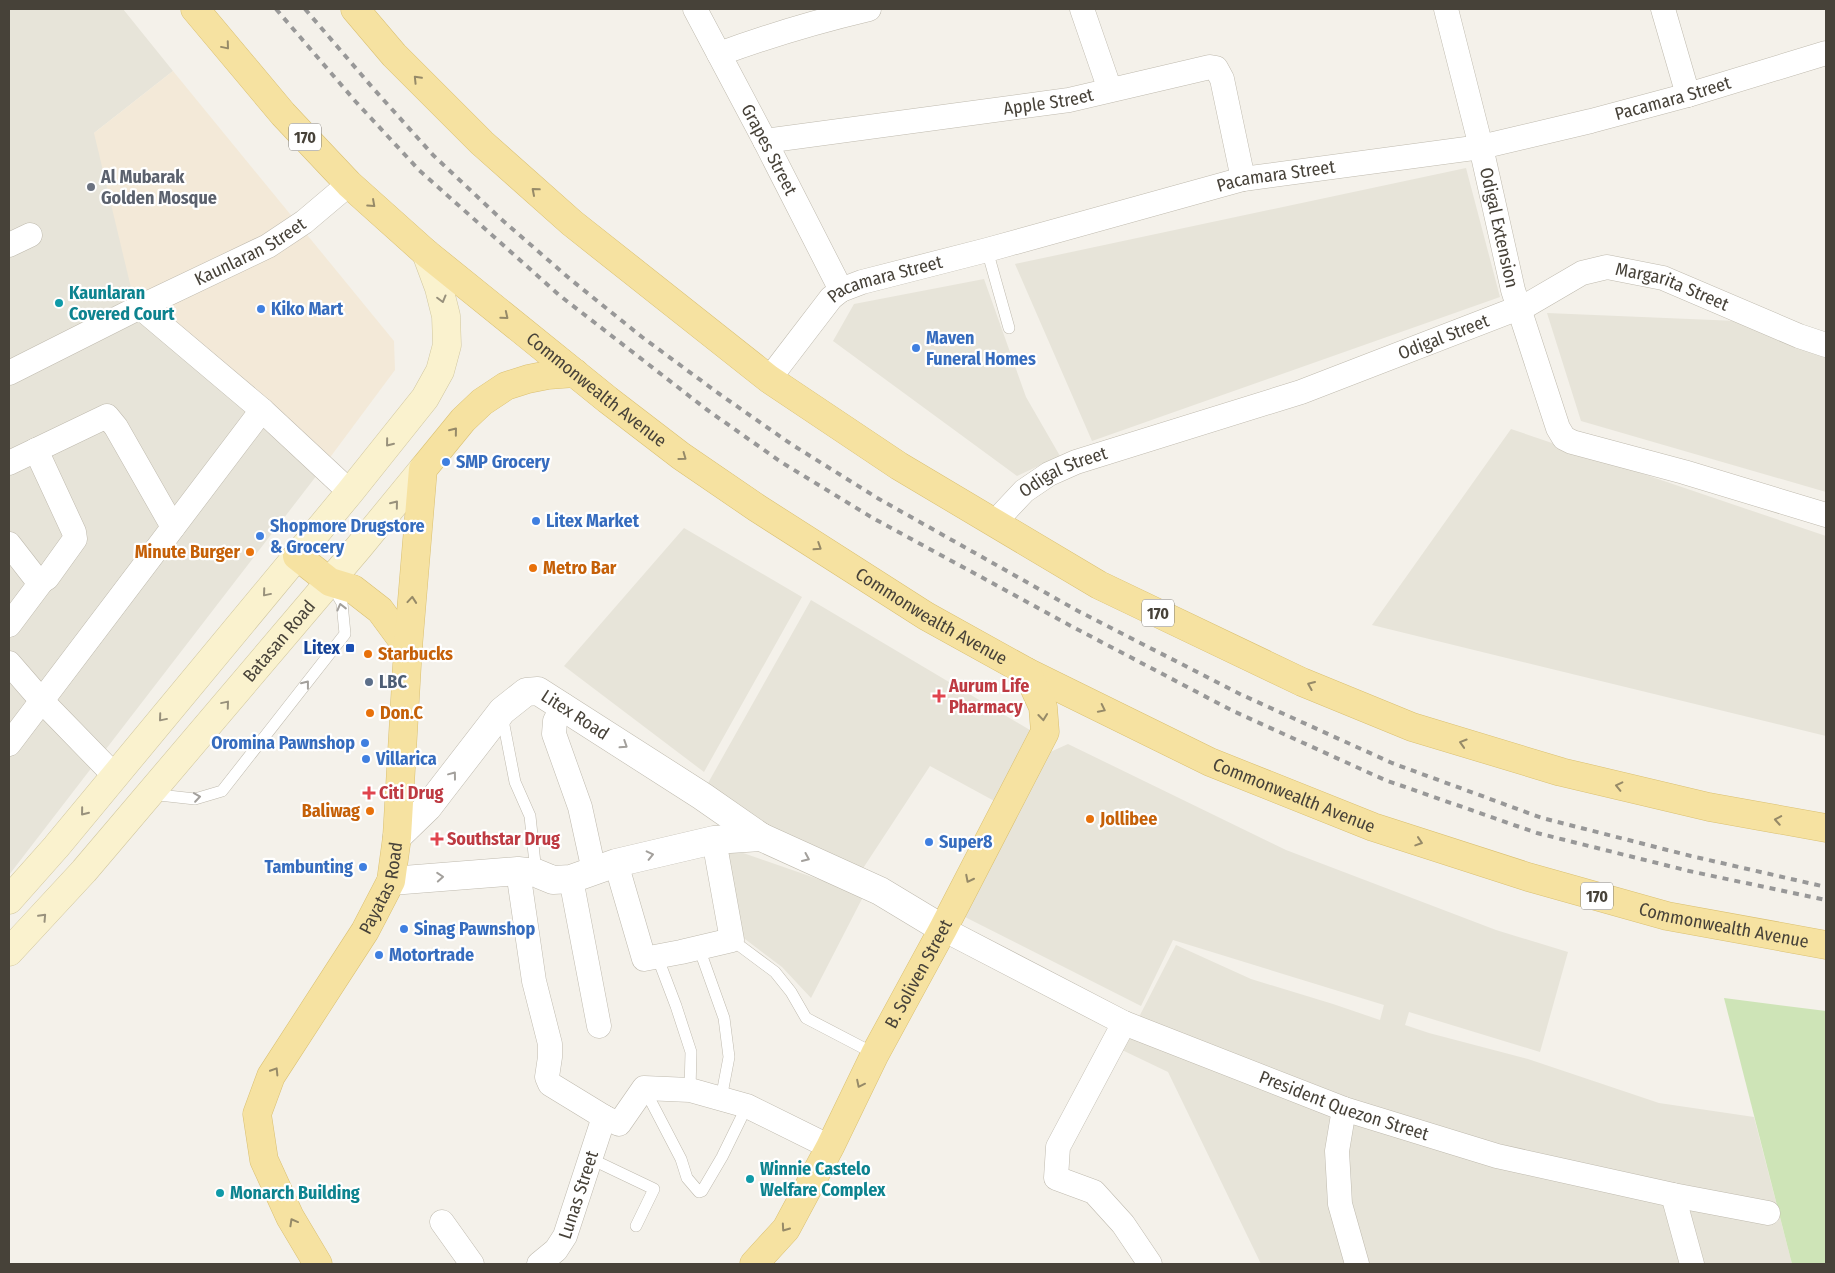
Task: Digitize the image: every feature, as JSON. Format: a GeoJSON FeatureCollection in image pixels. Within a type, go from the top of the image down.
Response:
{"type":"FeatureCollection","features":[{"type":"Feature","properties":{"kind":"main road","name":"Commonwealth Avenue"},"geometry":{"type":"LineString","coordinates":[[195,9],[283,114],[350,184],[426,253],[681,456],[757,508],[926,616],[1027,672],[1210,762],[1373,827],[1528,877],[1667,916],[1826,945]]}},
{"type":"Feature","properties":{"kind":"main road","name":"170"},"geometry":{"type":"LineString","coordinates":[[355,9],[400,61],[489,150],[572,223],[769,379],[899,466],[1099,585],[1302,682],[1412,727],[1561,772],[1709,807],[1826,828]]}},
{"type":"Feature","properties":{"kind":"main road"},"geometry":{"type":"LineString","coordinates":[[9,900],[56,847],[350,492],[425,398],[440,371],[447,345],[446,316],[439,288],[426,253]]}},
{"type":"Feature","properties":{"kind":"main road","name":"Batasan Road"},"geometry":{"type":"LineString","coordinates":[[9,952],[84,871],[330,582],[463,420],[482,402],[506,386],[535,377],[575,373]]}},
{"type":"Feature","properties":{"kind":"main road","name":"Payatas Road"},"geometry":{"type":"LineString","coordinates":[[318,1264],[290,1217],[264,1160],[257,1114],[272,1076],[365,931],[391,881],[397,837],[408,648],[423,469]]}},
{"type":"Feature","properties":{"kind":"main road"},"geometry":{"type":"LineString","coordinates":[[297,556],[330,582],[353,589],[380,610],[408,648]]}},
{"type":"Feature","properties":{"kind":"main road","name":"B. Soliven Street"},"geometry":{"type":"LineString","coordinates":[[754,1264],[786,1229],[830,1147],[875,1054],[943,929],[1045,732],[1042,708],[1027,672]]}},
{"type":"Feature","properties":{"kind":"street","name":"Grapes Street"},"geometry":{"type":"LineString","coordinates":[[695,9],[841,290]]}},
{"type":"Feature","properties":{"kind":"street"},"geometry":{"type":"LineString","coordinates":[[719,54],[769,36],[869,9]]}},
{"type":"Feature","properties":{"kind":"street"},"geometry":{"type":"LineString","coordinates":[[1082,9],[1110,90]]}},
{"type":"Feature","properties":{"kind":"street","name":"Odigal Extension"},"geometry":{"type":"LineString","coordinates":[[1446,9],[1481,147],[1513,290],[1519,308]]}},
{"type":"Feature","properties":{"kind":"street"},"geometry":{"type":"LineString","coordinates":[[1663,9],[1688,95]]}},
{"type":"Feature","properties":{"kind":"street","name":"Pacamara Street"},"geometry":{"type":"LineString","coordinates":[[769,379],[832,298],[841,290],[862,282],[987,250],[1243,179],[1481,147],[1688,95],[1826,53]]}},
{"type":"Feature","properties":{"kind":"street","name":"Apple Street"},"geometry":{"type":"LineString","coordinates":[[765,141],[1029,106],[1110,90],[1204,68],[1216,68],[1222,79],[1243,179]]}},
{"type":"Feature","properties":{"kind":"street","name":"Kaunlaran Street"},"geometry":{"type":"LineString","coordinates":[[9,373],[140,307],[268,246],[304,222],[350,184]]}},
{"type":"Feature","properties":{"kind":"street"},"geometry":{"type":"LineString","coordinates":[[9,245],[30,235]]}},
{"type":"Feature","properties":{"kind":"street","name":"Margarita Street"},"geometry":{"type":"LineString","coordinates":[[1519,308],[1582,273],[1607,267],[1663,278],[1799,336],[1826,345]]}},
{"type":"Feature","properties":{"kind":"street"},"geometry":{"type":"LineString","coordinates":[[140,307],[262,410],[350,492]]}},
{"type":"Feature","properties":{"kind":"street"},"geometry":{"type":"LineString","coordinates":[[1519,308],[1558,428],[1564,438],[1572,442],[1684,472],[1826,515]]}},
{"type":"Feature","properties":{"kind":"street","name":"Odigal Street"},"geometry":{"type":"LineString","coordinates":[[994,523],[1024,491],[1050,474],[1076,462],[1301,392],[1519,308]]}},
{"type":"Feature","properties":{"kind":"street"},"geometry":{"type":"LineString","coordinates":[[9,744],[262,410]]}},
{"type":"Feature","properties":{"kind":"street"},"geometry":{"type":"LineString","coordinates":[[9,463],[107,416],[116,427],[174,527]]}},
{"type":"Feature","properties":{"kind":"street"},"geometry":{"type":"LineString","coordinates":[[9,625],[75,540],[74,532],[36,450]]}},
{"type":"Feature","properties":{"kind":"street"},"geometry":{"type":"LineString","coordinates":[[9,544],[37,580],[42,581]]}},
{"type":"Feature","properties":{"kind":"street"},"geometry":{"type":"LineString","coordinates":[[9,663],[42,701],[114,775]]}},
{"type":"Feature","properties":{"kind":"street","name":"Litex Road"},"geometry":{"type":"LineString","coordinates":[[397,837],[437,796],[502,710],[526,692],[538,691],[563,705],[702,796],[761,837],[880,891],[943,929]]}},
{"type":"Feature","properties":{"kind":"street"},"geometry":{"type":"LineString","coordinates":[[563,705],[555,721],[554,734],[580,807],[594,871],[599,1026]]}},
{"type":"Feature","properties":{"kind":"street"},"geometry":{"type":"LineString","coordinates":[[391,881],[527,872],[552,880],[714,840],[761,837]]}},
{"type":"Feature","properties":{"kind":"street"},"geometry":{"type":"LineString","coordinates":[[594,871],[644,958],[732,940],[714,840]]}},
{"type":"Feature","properties":{"kind":"street"},"geometry":{"type":"LineString","coordinates":[[527,872],[534,981],[550,1044],[548,1081],[604,1117],[619,1124],[644,1088],[690,1090],[747,1106],[830,1147]]}},
{"type":"Feature","properties":{"kind":"street","name":"President Quezon Street"},"geometry":{"type":"LineString","coordinates":[[943,929],[1124,1023],[1344,1108],[1496,1156],[1673,1196],[1768,1213]]}},
{"type":"Feature","properties":{"kind":"street"},"geometry":{"type":"LineString","coordinates":[[1124,1023],[1058,1147],[1056,1178],[1094,1192],[1123,1224],[1150,1264]]}},
{"type":"Feature","properties":{"kind":"street"},"geometry":{"type":"LineString","coordinates":[[1344,1108],[1337,1151],[1340,1204],[1357,1264]]}},
{"type":"Feature","properties":{"kind":"street","name":"Lunas Street"},"geometry":{"type":"LineString","coordinates":[[539,1264],[556,1250],[565,1236],[604,1117]]}},
{"type":"Feature","properties":{"kind":"street"},"geometry":{"type":"LineString","coordinates":[[1673,1196],[1692,1264]]}},
{"type":"Feature","properties":{"kind":"street"},"geometry":{"type":"LineString","coordinates":[[442,1222],[472,1264]]}},
{"type":"Feature","properties":{"kind":"lane"},"geometry":{"type":"LineString","coordinates":[[987,250],[1009,328]]}},
{"type":"Feature","properties":{"kind":"lane"},"geometry":{"type":"LineString","coordinates":[[148,794],[195,799],[222,791],[345,634],[342,603],[330,582]]}},
{"type":"Feature","properties":{"kind":"lane"},"geometry":{"type":"LineString","coordinates":[[502,710],[515,782],[530,816],[527,872]]}},
{"type":"Feature","properties":{"kind":"lane"},"geometry":{"type":"LineString","coordinates":[[732,940],[775,972],[791,992],[806,1018],[875,1054]]}},
{"type":"Feature","properties":{"kind":"lane"},"geometry":{"type":"LineString","coordinates":[[699,948],[724,1018],[729,1057],[721,1099]]}},
{"type":"Feature","properties":{"kind":"lane"},"geometry":{"type":"LineString","coordinates":[[657,956],[691,1052],[690,1090]]}},
{"type":"Feature","properties":{"kind":"lane"},"geometry":{"type":"LineString","coordinates":[[644,1088],[681,1159],[686,1178],[699,1192],[722,1157],[747,1106]]}},
{"type":"Feature","properties":{"kind":"lane"},"geometry":{"type":"LineString","coordinates":[[589,1158],[654,1189],[636,1226]]}},
{"type":"Feature","properties":{"kind":"shaded area"},"geometry":{"type":"Polygon","coordinates":[[[9,9],[123,9],[173,71],[94,133],[317,475],[9,875],[9,9]]]}},
{"type":"Feature","properties":{"kind":"shaded area"},"geometry":{"type":"Polygon","coordinates":[[[173,71],[394,341],[395,370],[317,475],[138,317],[94,133],[173,71]]]}},
{"type":"Feature","properties":{"kind":"shaded area"},"geometry":{"type":"Polygon","coordinates":[[[1466,168],[1500,297],[1092,441],[1015,264],[1466,168]]]}},
{"type":"Feature","properties":{"kind":"shaded area"},"geometry":{"type":"Polygon","coordinates":[[[984,279],[1026,397],[1060,456],[1017,476],[833,341],[854,304],[984,279]]]}},
{"type":"Feature","properties":{"kind":"shaded area"},"geometry":{"type":"Polygon","coordinates":[[[1547,313],[1737,321],[1826,352],[1826,492],[1581,421],[1547,313]]]}},
{"type":"Feature","properties":{"kind":"shaded area"},"geometry":{"type":"Polygon","coordinates":[[[1511,429],[1826,536],[1826,736],[1372,625],[1511,429]]]}},
{"type":"Feature","properties":{"kind":"shaded area"},"geometry":{"type":"Polygon","coordinates":[[[684,528],[802,597],[704,772],[564,666],[684,528]]]}},
{"type":"Feature","properties":{"kind":"shaded area"},"geometry":{"type":"Polygon","coordinates":[[[811,600],[1035,733],[998,803],[930,766],[858,876],[703,792],[811,600]]]}},
{"type":"Feature","properties":{"kind":"shaded area"},"geometry":{"type":"Polygon","coordinates":[[[1068,744],[1286,850],[1496,930],[1568,952],[1540,1052],[1409,1012],[1405,1025],[1528,1059],[1659,1103],[1754,1117],[1792,1264],[1261,1264],[1168,1072],[1122,1050],[1176,945],[1251,979],[1380,1020],[1384,1005],[1173,940],[1141,1006],[963,916],[1048,753],[1068,744]]]}},
{"type":"Feature","properties":{"kind":"shaded area"},"geometry":{"type":"Polygon","coordinates":[[[723,846],[864,895],[811,998],[782,967],[741,936],[723,846]]]}},
{"type":"Feature","properties":{"kind":"green space"},"geometry":{"type":"Polygon","coordinates":[[[1724,998],[1826,1011],[1826,1264],[1792,1264],[1724,998]]]}},
{"type":"Feature","properties":{"kind":"railway"},"geometry":{"type":"LineString","coordinates":[[276,9],[356,102],[419,170],[559,295],[706,409],[781,462],[871,517],[1071,626],[1233,711],[1385,780],[1537,833],[1689,871],[1826,900]]}},
{"type":"Feature","properties":{"kind":"railway"},"geometry":{"type":"LineString","coordinates":[[305,9],[433,155],[501,219],[570,279],[642,337],[718,393],[791,444],[879,499],[1078,611],[1242,695],[1392,763],[1542,818],[1691,856],[1826,887]]}},
{"type":"Feature","properties":{"kind":"place","name":"Al Mubarak Golden Mosque"},"geometry":{"type":"Point","coordinates":[91,187]}},
{"type":"Feature","properties":{"kind":"place","name":"Kaunlaran Covered Court"},"geometry":{"type":"Point","coordinates":[59,303]}},
{"type":"Feature","properties":{"kind":"place","name":"Kiko Mart"},"geometry":{"type":"Point","coordinates":[261,309]}},
{"type":"Feature","properties":{"kind":"place","name":"Maven Funeral Homes"},"geometry":{"type":"Point","coordinates":[916,348]}},
{"type":"Feature","properties":{"kind":"place","name":"SMP Grocery"},"geometry":{"type":"Point","coordinates":[446,462]}},
{"type":"Feature","properties":{"kind":"place","name":"Litex Market"},"geometry":{"type":"Point","coordinates":[536,521]}},
{"type":"Feature","properties":{"kind":"place","name":"Shopmore Drugstore & Grocery"},"geometry":{"type":"Point","coordinates":[260,536]}},
{"type":"Feature","properties":{"kind":"place","name":"Minute Burger"},"geometry":{"type":"Point","coordinates":[250,552]}},
{"type":"Feature","properties":{"kind":"place","name":"Metro Bar"},"geometry":{"type":"Point","coordinates":[533,568]}},
{"type":"Feature","properties":{"kind":"place","name":"Litex"},"geometry":{"type":"Point","coordinates":[350,648]}},
{"type":"Feature","properties":{"kind":"place","name":"Starbucks"},"geometry":{"type":"Point","coordinates":[368,654]}},
{"type":"Feature","properties":{"kind":"place","name":"LBC"},"geometry":{"type":"Point","coordinates":[369,682]}},
{"type":"Feature","properties":{"kind":"place","name":"Aurum Life Pharmacy"},"geometry":{"type":"Point","coordinates":[939,696]}},
{"type":"Feature","properties":{"kind":"place","name":"Don.C"},"geometry":{"type":"Point","coordinates":[370,713]}},
{"type":"Feature","properties":{"kind":"place","name":"Oromina Pawnshop"},"geometry":{"type":"Point","coordinates":[365,743]}},
{"type":"Feature","properties":{"kind":"place","name":"Villarica"},"geometry":{"type":"Point","coordinates":[366,759]}},
{"type":"Feature","properties":{"kind":"place","name":"Citi Drug"},"geometry":{"type":"Point","coordinates":[369,793]}},
{"type":"Feature","properties":{"kind":"place","name":"Baliwag"},"geometry":{"type":"Point","coordinates":[370,811]}},
{"type":"Feature","properties":{"kind":"place","name":"Jollibee"},"geometry":{"type":"Point","coordinates":[1090,819]}},
{"type":"Feature","properties":{"kind":"place","name":"Southstar Drug"},"geometry":{"type":"Point","coordinates":[437,839]}},
{"type":"Feature","properties":{"kind":"place","name":"Super8"},"geometry":{"type":"Point","coordinates":[929,842]}},
{"type":"Feature","properties":{"kind":"place","name":"Tambunting"},"geometry":{"type":"Point","coordinates":[363,867]}},
{"type":"Feature","properties":{"kind":"place","name":"Sinag Pawnshop"},"geometry":{"type":"Point","coordinates":[404,929]}},
{"type":"Feature","properties":{"kind":"place","name":"Motortrade"},"geometry":{"type":"Point","coordinates":[379,955]}},
{"type":"Feature","properties":{"kind":"place","name":"Winnie Castelo Welfare Complex"},"geometry":{"type":"Point","coordinates":[750,1179]}},
{"type":"Feature","properties":{"kind":"place","name":"Monarch Building"},"geometry":{"type":"Point","coordinates":[220,1193]}}]}
